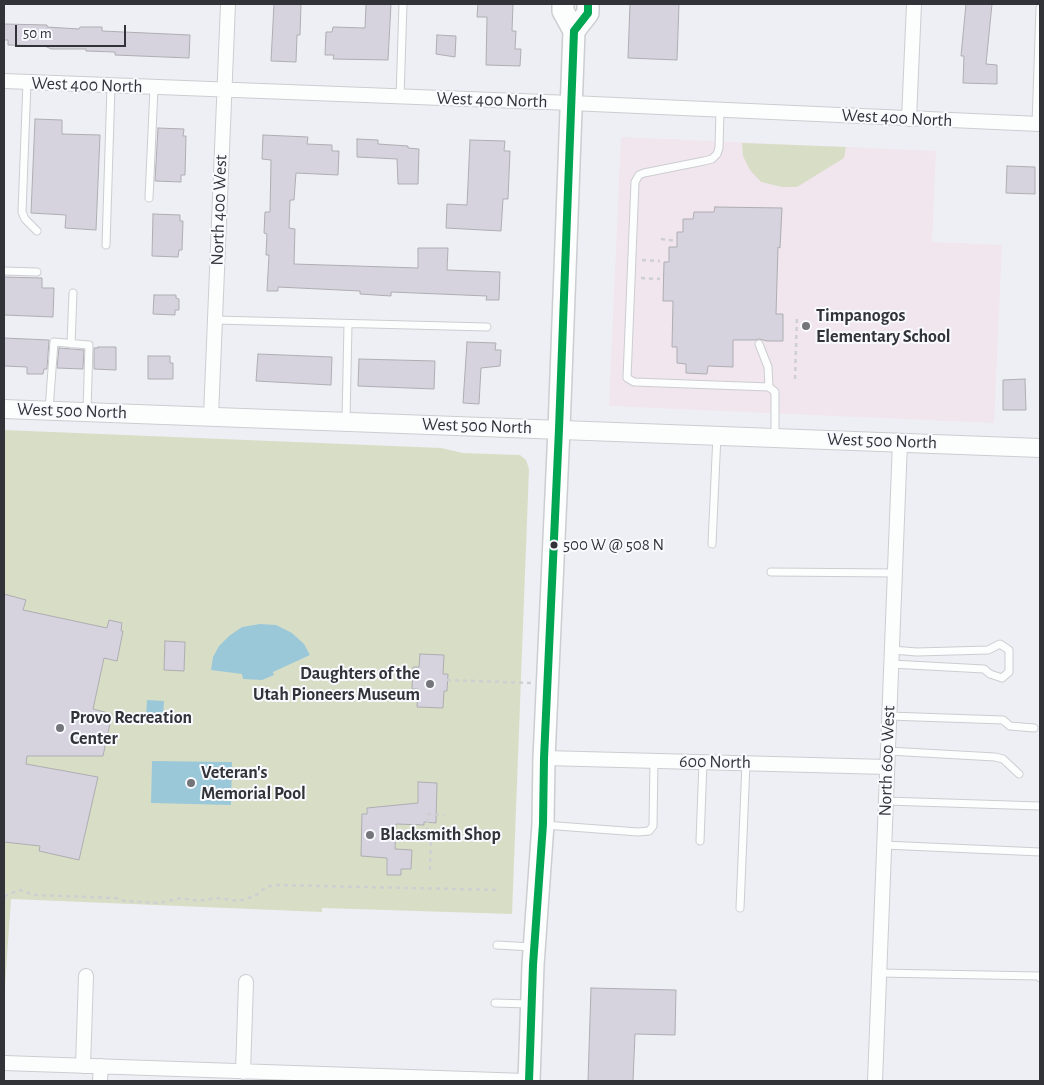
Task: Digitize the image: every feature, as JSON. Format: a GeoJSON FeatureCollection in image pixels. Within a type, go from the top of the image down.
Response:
{"type":"FeatureCollection","features":[{"type":"Feature","properties":{"kind":"main road"},"geometry":{"type":"LineString","coordinates":[[527,1081],[543,824],[544,758],[574,31],[562,11],[563,4]]}},
{"type":"Feature","properties":{"kind":"main road"},"geometry":{"type":"LineString","coordinates":[[574,31],[588,13],[588,4]]}},
{"type":"Feature","properties":{"kind":"street","name":"North 400 West"},"geometry":{"type":"LineString","coordinates":[[211,416],[228,4]]}},
{"type":"Feature","properties":{"kind":"street"},"geometry":{"type":"LineString","coordinates":[[909,119],[914,4]]}},
{"type":"Feature","properties":{"kind":"street","name":"West 400 North"},"geometry":{"type":"LineString","coordinates":[[4,82],[571,103],[1038,124]]}},
{"type":"Feature","properties":{"kind":"street","name":"West 500 North"},"geometry":{"type":"LineString","coordinates":[[4,409],[1040,448]]}},
{"type":"Feature","properties":{"kind":"street","name":"North 600 West"},"geometry":{"type":"LineString","coordinates":[[875,1081],[900,442]]}},
{"type":"Feature","properties":{"kind":"street","name":"600 North"},"geometry":{"type":"LineString","coordinates":[[544,758],[887,767]]}},
{"type":"Feature","properties":{"kind":"street"},"geometry":{"type":"LineString","coordinates":[[84,1066],[86,976]]}},
{"type":"Feature","properties":{"kind":"street"},"geometry":{"type":"LineString","coordinates":[[243,1072],[246,982]]}},
{"type":"Feature","properties":{"kind":"street"},"geometry":{"type":"LineString","coordinates":[[4,1063],[243,1072],[300,1077],[527,1081]]}},
{"type":"Feature","properties":{"kind":"street"},"geometry":{"type":"LineString","coordinates":[[100,1081],[101,1066]]}},
{"type":"Feature","properties":{"kind":"lane"},"geometry":{"type":"LineString","coordinates":[[400,97],[404,4]]}},
{"type":"Feature","properties":{"kind":"lane"},"geometry":{"type":"LineString","coordinates":[[1038,124],[1040,8]]}},
{"type":"Feature","properties":{"kind":"lane"},"geometry":{"type":"LineString","coordinates":[[27,82],[22,212],[25,219],[36,232]]}},
{"type":"Feature","properties":{"kind":"lane"},"geometry":{"type":"LineString","coordinates":[[106,245],[111,86]]}},
{"type":"Feature","properties":{"kind":"lane"},"geometry":{"type":"LineString","coordinates":[[149,198],[154,88]]}},
{"type":"Feature","properties":{"kind":"lane"},"geometry":{"type":"LineString","coordinates":[[720,110],[719,148],[717,154],[704,162],[639,175],[636,182],[627,378],[634,382],[769,387],[775,392],[775,437]]}},
{"type":"Feature","properties":{"kind":"lane"},"geometry":{"type":"LineString","coordinates":[[4,271],[37,272]]}},
{"type":"Feature","properties":{"kind":"lane"},"geometry":{"type":"LineString","coordinates":[[71,344],[74,293]]}},
{"type":"Feature","properties":{"kind":"lane"},"geometry":{"type":"LineString","coordinates":[[215,320],[487,327]]}},
{"type":"Feature","properties":{"kind":"lane"},"geometry":{"type":"LineString","coordinates":[[346,421],[348,324]]}},
{"type":"Feature","properties":{"kind":"lane"},"geometry":{"type":"LineString","coordinates":[[49,410],[54,342],[89,345],[87,412]]}},
{"type":"Feature","properties":{"kind":"lane"},"geometry":{"type":"LineString","coordinates":[[759,344],[768,367],[769,387]]}},
{"type":"Feature","properties":{"kind":"lane"},"geometry":{"type":"LineString","coordinates":[[712,544],[717,435]]}},
{"type":"Feature","properties":{"kind":"lane"},"geometry":{"type":"LineString","coordinates":[[771,572],[895,573]]}},
{"type":"Feature","properties":{"kind":"lane"},"geometry":{"type":"LineString","coordinates":[[891,664],[984,669],[990,674],[1002,678],[1009,672],[1009,650],[1000,644],[988,650],[917,652],[892,650]]}},
{"type":"Feature","properties":{"kind":"lane"},"geometry":{"type":"LineString","coordinates":[[889,716],[1003,720],[1010,726],[1034,728]]}},
{"type":"Feature","properties":{"kind":"lane"},"geometry":{"type":"LineString","coordinates":[[888,751],[995,757],[1002,759],[1018,774]]}},
{"type":"Feature","properties":{"kind":"lane"},"geometry":{"type":"LineString","coordinates":[[543,824],[638,832],[649,831],[653,826],[654,761]]}},
{"type":"Feature","properties":{"kind":"lane"},"geometry":{"type":"LineString","coordinates":[[700,841],[703,762]]}},
{"type":"Feature","properties":{"kind":"lane"},"geometry":{"type":"LineString","coordinates":[[740,908],[746,763]]}},
{"type":"Feature","properties":{"kind":"lane"},"geometry":{"type":"LineString","coordinates":[[886,801],[1040,806]]}},
{"type":"Feature","properties":{"kind":"lane"},"geometry":{"type":"LineString","coordinates":[[884,845],[1040,852]]}},
{"type":"Feature","properties":{"kind":"lane"},"geometry":{"type":"LineString","coordinates":[[497,945],[535,947]]}},
{"type":"Feature","properties":{"kind":"lane"},"geometry":{"type":"LineString","coordinates":[[879,973],[1039,976],[1040,978]]}},
{"type":"Feature","properties":{"kind":"lane"},"geometry":{"type":"LineString","coordinates":[[494,1003],[532,1004]]}},
{"type":"Feature","properties":{"kind":"path"},"geometry":{"type":"LineString","coordinates":[[661,239],[677,241]]}},
{"type":"Feature","properties":{"kind":"path"},"geometry":{"type":"LineString","coordinates":[[632,260],[660,261]]}},
{"type":"Feature","properties":{"kind":"path"},"geometry":{"type":"LineString","coordinates":[[631,278],[660,279]]}},
{"type":"Feature","properties":{"kind":"path"},"geometry":{"type":"LineString","coordinates":[[795,379],[797,315]]}},
{"type":"Feature","properties":{"kind":"path"},"geometry":{"type":"LineString","coordinates":[[447,680],[548,683]]}},
{"type":"Feature","properties":{"kind":"path"},"geometry":{"type":"LineString","coordinates":[[430,870],[432,837],[427,830],[428,814],[444,815]]}},
{"type":"Feature","properties":{"kind":"path"},"geometry":{"type":"LineString","coordinates":[[4,907],[4,896],[20,890],[35,895],[116,898],[124,901],[160,903],[181,898],[198,901],[216,898],[239,902],[255,896],[266,887],[274,885],[499,890]]}},
{"type":"Feature","properties":{"kind":"shaded area","name":"Timpanogos Elementary School"},"geometry":{"type":"Polygon","coordinates":[[[621,137],[936,151],[932,242],[1002,245],[994,423],[609,406],[621,137]]]}},
{"type":"Feature","properties":{"kind":"green space"},"geometry":{"type":"Polygon","coordinates":[[[742,143],[846,147],[844,158],[797,187],[782,187],[761,182],[750,170],[743,156],[742,143]]]}},
{"type":"Feature","properties":{"kind":"green space"},"geometry":{"type":"Polygon","coordinates":[[[4,430],[441,448],[463,453],[520,455],[526,460],[529,469],[512,914],[322,908],[322,912],[11,899],[4,1001],[4,430]]]}},
{"type":"Feature","properties":{"kind":"water"},"geometry":{"type":"Polygon","coordinates":[[[260,624],[276,625],[292,633],[304,644],[310,655],[273,672],[274,675],[262,680],[243,679],[242,674],[211,670],[213,657],[219,646],[229,636],[242,627],[260,624]]]}},
{"type":"Feature","properties":{"kind":"water"},"geometry":{"type":"Polygon","coordinates":[[[147,700],[164,701],[163,717],[146,717],[147,700]]]}},
{"type":"Feature","properties":{"kind":"water","name":"Veteran's Memorial Pool"},"geometry":{"type":"Polygon","coordinates":[[[152,761],[232,762],[231,805],[151,803],[152,761]]]}},
{"type":"Feature","properties":{"kind":"building"},"geometry":{"type":"Polygon","coordinates":[[[274,4],[301,4],[300,35],[297,35],[296,62],[271,61],[274,4]]]}},
{"type":"Feature","properties":{"kind":"building"},"geometry":{"type":"Polygon","coordinates":[[[366,4],[391,4],[388,60],[333,59],[334,55],[325,55],[326,32],[332,32],[333,27],[365,28],[366,4]]]}},
{"type":"Feature","properties":{"kind":"building"},"geometry":{"type":"Polygon","coordinates":[[[478,4],[513,4],[512,31],[516,31],[515,49],[521,49],[520,66],[486,65],[487,17],[477,17],[478,4]]]}},
{"type":"Feature","properties":{"kind":"building"},"geometry":{"type":"Polygon","coordinates":[[[630,4],[679,4],[677,60],[628,58],[630,4]]]}},
{"type":"Feature","properties":{"kind":"building"},"geometry":{"type":"Polygon","coordinates":[[[966,4],[992,4],[986,64],[997,65],[997,84],[963,83],[964,56],[961,56],[966,4]]]}},
{"type":"Feature","properties":{"kind":"building"},"geometry":{"type":"Polygon","coordinates":[[[4,24],[47,25],[47,27],[79,29],[80,27],[102,27],[102,31],[190,35],[189,58],[115,55],[115,52],[86,51],[86,49],[51,49],[45,46],[8,45],[8,40],[4,40],[4,24]]]}},
{"type":"Feature","properties":{"kind":"building"},"geometry":{"type":"Polygon","coordinates":[[[437,35],[456,36],[455,57],[436,54],[437,35]]]}},
{"type":"Feature","properties":{"kind":"building"},"geometry":{"type":"Polygon","coordinates":[[[35,119],[62,120],[62,134],[100,135],[96,230],[65,228],[66,215],[31,213],[35,119]]]}},
{"type":"Feature","properties":{"kind":"building"},"geometry":{"type":"Polygon","coordinates":[[[158,128],[184,129],[183,136],[186,136],[185,175],[181,175],[181,182],[155,181],[158,128]]]}},
{"type":"Feature","properties":{"kind":"building"},"geometry":{"type":"Polygon","coordinates":[[[263,135],[308,137],[307,144],[332,145],[332,151],[339,151],[338,175],[296,173],[294,200],[290,200],[289,228],[295,229],[294,264],[418,268],[418,248],[448,248],[447,270],[500,272],[499,300],[486,300],[487,296],[391,292],[391,296],[360,294],[360,291],[278,287],[278,291],[267,291],[269,255],[266,255],[267,234],[264,233],[265,212],[270,212],[271,160],[262,159],[263,135]]]}},
{"type":"Feature","properties":{"kind":"building"},"geometry":{"type":"Polygon","coordinates":[[[357,139],[378,140],[378,144],[408,146],[408,148],[419,149],[418,184],[398,184],[397,159],[357,157],[357,139]]]}},
{"type":"Feature","properties":{"kind":"building"},"geometry":{"type":"Polygon","coordinates":[[[470,140],[505,141],[504,151],[510,151],[508,199],[503,199],[501,231],[446,228],[447,204],[467,205],[470,140]]]}},
{"type":"Feature","properties":{"kind":"building"},"geometry":{"type":"Polygon","coordinates":[[[1007,166],[1035,167],[1035,194],[1006,193],[1007,166]]]}},
{"type":"Feature","properties":{"kind":"building"},"geometry":{"type":"Polygon","coordinates":[[[715,207],[782,208],[780,248],[778,247],[776,314],[783,314],[783,341],[759,339],[733,340],[733,367],[708,366],[707,374],[686,373],[686,364],[677,363],[677,347],[672,347],[673,301],[663,301],[664,262],[669,262],[669,247],[677,247],[677,232],[683,232],[683,219],[693,219],[694,212],[714,212],[715,207]]]}},
{"type":"Feature","properties":{"kind":"building"},"geometry":{"type":"Polygon","coordinates":[[[153,214],[180,215],[180,221],[183,221],[182,250],[179,250],[178,257],[152,256],[153,214]]]}},
{"type":"Feature","properties":{"kind":"building"},"geometry":{"type":"Polygon","coordinates":[[[4,277],[42,278],[42,288],[54,288],[53,317],[4,315],[4,277]]]}},
{"type":"Feature","properties":{"kind":"building"},"geometry":{"type":"Polygon","coordinates":[[[154,295],[176,295],[176,298],[179,299],[179,310],[175,310],[175,315],[153,314],[154,295]]]}},
{"type":"Feature","properties":{"kind":"building"},"geometry":{"type":"Polygon","coordinates":[[[4,338],[49,340],[47,369],[44,369],[43,374],[27,374],[27,367],[4,366],[4,338]]]}},
{"type":"Feature","properties":{"kind":"building"},"geometry":{"type":"Polygon","coordinates":[[[467,342],[496,343],[495,350],[501,350],[500,366],[481,368],[479,404],[463,403],[467,342]]]}},
{"type":"Feature","properties":{"kind":"building"},"geometry":{"type":"Polygon","coordinates":[[[116,347],[116,370],[94,369],[94,348],[116,347]]]}},
{"type":"Feature","properties":{"kind":"building"},"geometry":{"type":"Polygon","coordinates":[[[59,348],[84,350],[83,369],[57,368],[59,348]]]}},
{"type":"Feature","properties":{"kind":"building"},"geometry":{"type":"Polygon","coordinates":[[[258,354],[332,357],[331,385],[256,381],[258,354]]]}},
{"type":"Feature","properties":{"kind":"building"},"geometry":{"type":"Polygon","coordinates":[[[148,356],[170,356],[170,363],[173,363],[173,379],[148,379],[148,356]]]}},
{"type":"Feature","properties":{"kind":"building"},"geometry":{"type":"Polygon","coordinates":[[[359,359],[435,361],[434,389],[358,386],[359,359]]]}},
{"type":"Feature","properties":{"kind":"building"},"geometry":{"type":"Polygon","coordinates":[[[1025,379],[1026,410],[1003,410],[1003,380],[1025,379]]]}},
{"type":"Feature","properties":{"kind":"building","name":"Provo Recreation Center"},"geometry":{"type":"Polygon","coordinates":[[[4,594],[26,600],[23,610],[107,628],[109,620],[122,623],[121,631],[123,631],[117,661],[104,658],[93,709],[112,714],[103,756],[27,756],[26,764],[98,777],[79,860],[39,851],[40,846],[4,842],[4,594]]]}},
{"type":"Feature","properties":{"kind":"building"},"geometry":{"type":"Polygon","coordinates":[[[165,641],[185,642],[184,671],[164,670],[165,641]]]}},
{"type":"Feature","properties":{"kind":"building","name":"Daughters of the Utah Pioneers Museum"},"geometry":{"type":"Polygon","coordinates":[[[420,654],[444,655],[443,674],[448,674],[443,708],[417,707],[418,689],[412,689],[413,667],[419,667],[420,654]]]}},
{"type":"Feature","properties":{"kind":"building"},"geometry":{"type":"Polygon","coordinates":[[[418,782],[437,783],[436,823],[424,822],[424,825],[396,824],[395,849],[412,850],[411,869],[401,869],[401,875],[387,875],[387,858],[361,856],[362,814],[367,814],[367,808],[418,803],[418,782]]]}},
{"type":"Feature","properties":{"kind":"building"},"geometry":{"type":"Polygon","coordinates":[[[591,988],[676,990],[675,1035],[635,1034],[633,1081],[588,1081],[591,988]]]}},
{"type":"Feature","properties":{"kind":"transit line"},"geometry":{"type":"LineString","coordinates":[[529,1081],[533,965],[543,824],[544,758],[574,31],[588,13],[588,4]]}},
{"type":"Feature","properties":{"kind":"place","name":"Timpanogos Elementary School"},"geometry":{"type":"Point","coordinates":[806,326]}},
{"type":"Feature","properties":{"kind":"place","name":"500 W @ 508 N"},"geometry":{"type":"Point","coordinates":[554,545]}},
{"type":"Feature","properties":{"kind":"place","name":"Daughters of the Utah Pioneers Museum"},"geometry":{"type":"Point","coordinates":[430,684]}},
{"type":"Feature","properties":{"kind":"place","name":"Provo Recreation Center"},"geometry":{"type":"Point","coordinates":[60,728]}},
{"type":"Feature","properties":{"kind":"place","name":"Veteran's Memorial Pool"},"geometry":{"type":"Point","coordinates":[191,783]}},
{"type":"Feature","properties":{"kind":"place","name":"Blacksmith Shop"},"geometry":{"type":"Point","coordinates":[370,835]}}]}
